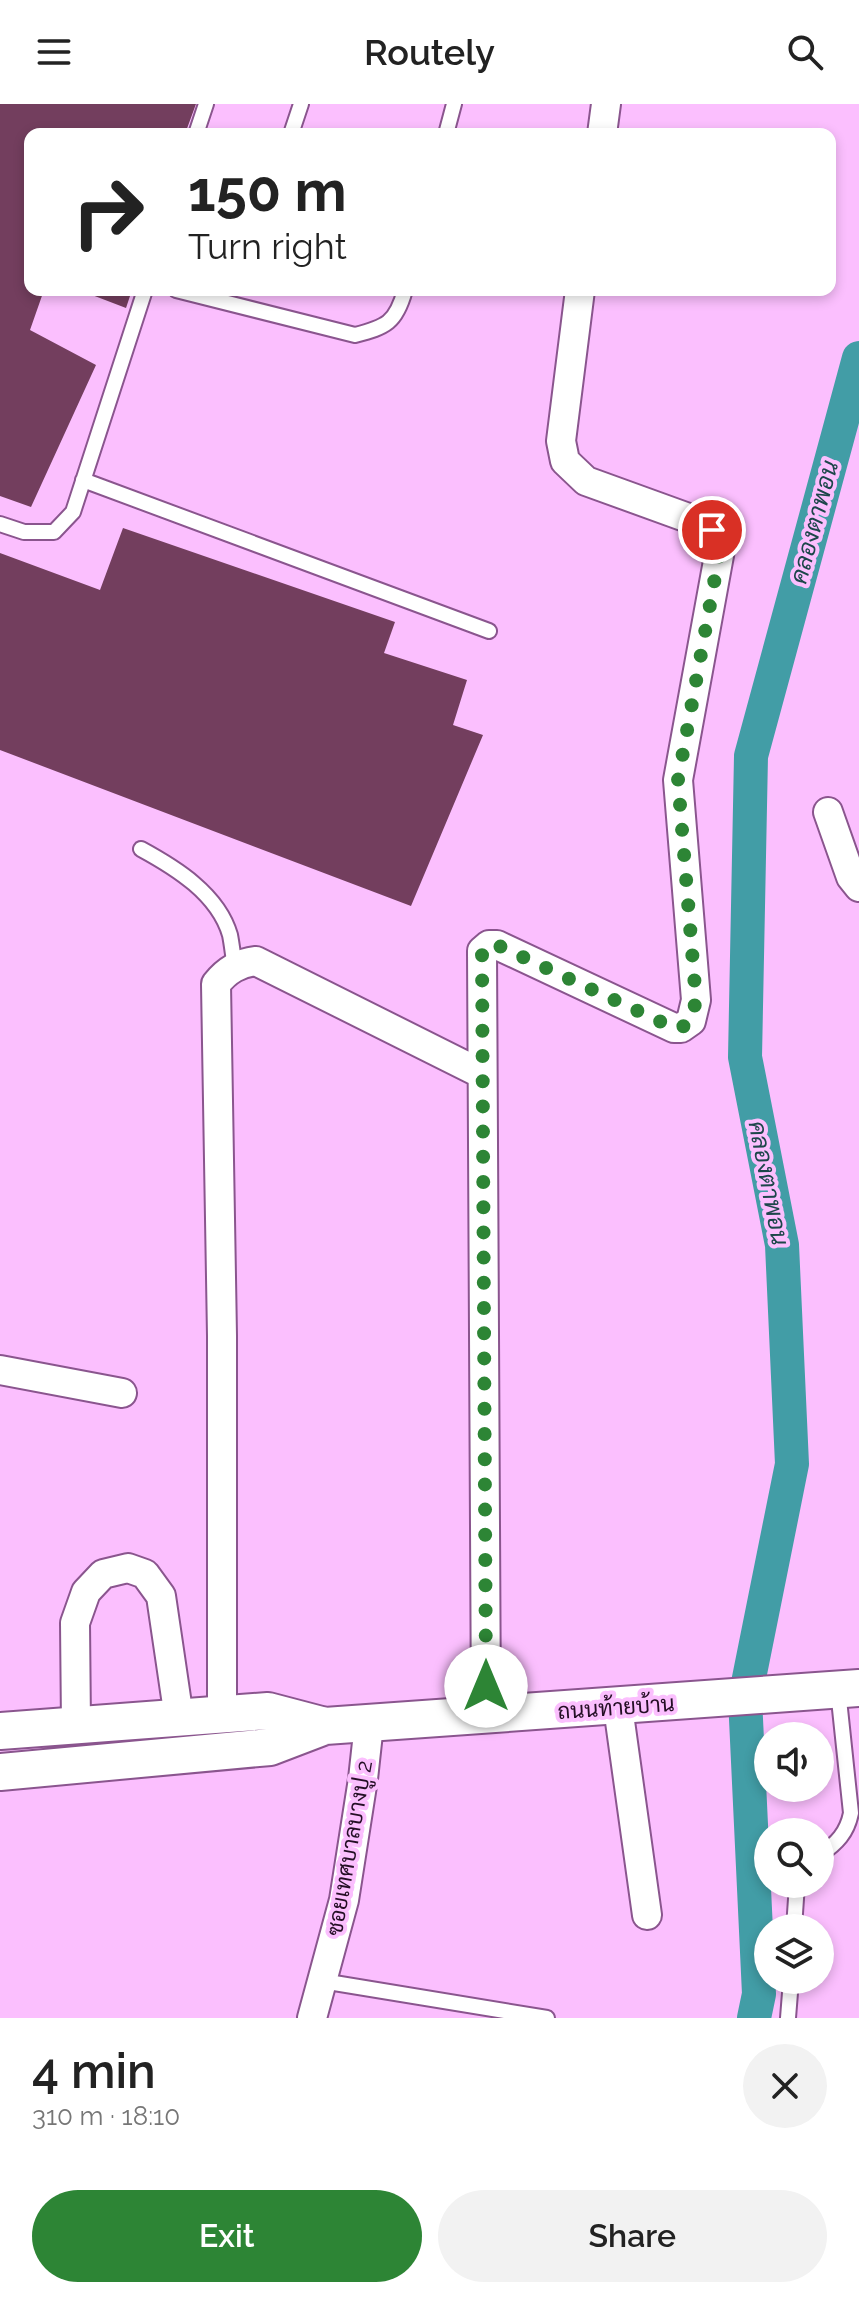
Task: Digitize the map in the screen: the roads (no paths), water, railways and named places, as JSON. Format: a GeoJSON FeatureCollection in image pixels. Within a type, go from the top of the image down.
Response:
{"type":"FeatureCollection","features":[{"type":"Feature","properties":{"kind":"street"},"geometry":{"type":"LineString","coordinates":[[603,128],[606,104]]}},
{"type":"Feature","properties":{"kind":"street"},"geometry":{"type":"LineString","coordinates":[[486,1717],[482,951],[489,945],[497,945],[674,1028],[686,1025],[695,1012],[696,1000],[678,780],[720,550],[712,530],[702,523],[586,481],[565,461],[561,441],[579,296]]}},
{"type":"Feature","properties":{"kind":"street"},"geometry":{"type":"LineString","coordinates":[[828,812],[851,877],[859,887]]}},
{"type":"Feature","properties":{"kind":"street"},"geometry":{"type":"LineString","coordinates":[[222,1715],[222,1336],[216,984],[235,967],[256,961],[482,1074]]}},
{"type":"Feature","properties":{"kind":"street"},"geometry":{"type":"LineString","coordinates":[[0,1370],[122,1393]]}},
{"type":"Feature","properties":{"kind":"street"},"geometry":{"type":"LineString","coordinates":[[76,1725],[75,1623],[86,1592],[94,1583],[103,1574],[128,1568],[145,1574],[161,1596],[179,1718]]}},
{"type":"Feature","properties":{"kind":"street","name":"ถนนท้ายบ้าน"},"geometry":{"type":"LineString","coordinates":[[0,1731],[268,1711],[325,1726],[369,1724],[849,1689]]}},
{"type":"Feature","properties":{"kind":"street"},"geometry":{"type":"LineString","coordinates":[[618,1707],[647,1915]]}},
{"type":"Feature","properties":{"kind":"street","name":"ซอยเทศบาลบางปู 2"},"geometry":{"type":"LineString","coordinates":[[312,2018],[344,1900],[369,1724]]}},
{"type":"Feature","properties":{"kind":"street","name":"ถนนท้ายบ้าน"},"geometry":{"type":"LineString","coordinates":[[0,1772],[270,1747],[325,1726]]}},
{"type":"Feature","properties":{"kind":"lane"},"geometry":{"type":"LineString","coordinates":[[198,128],[206,104]]}},
{"type":"Feature","properties":{"kind":"lane"},"geometry":{"type":"LineString","coordinates":[[293,128],[301,104]]}},
{"type":"Feature","properties":{"kind":"lane"},"geometry":{"type":"LineString","coordinates":[[448,128],[454,104]]}},
{"type":"Feature","properties":{"kind":"lane"},"geometry":{"type":"LineString","coordinates":[[0,524],[24,532],[54,532],[73,512],[143,296]]}},
{"type":"Feature","properties":{"kind":"lane"},"geometry":{"type":"LineString","coordinates":[[200,296],[355,335],[381,328],[399,313],[403,296]]}},
{"type":"Feature","properties":{"kind":"lane"},"geometry":{"type":"LineString","coordinates":[[236,305],[239,296]]}},
{"type":"Feature","properties":{"kind":"lane"},"geometry":{"type":"LineString","coordinates":[[83,480],[489,631]]}},
{"type":"Feature","properties":{"kind":"lane"},"geometry":{"type":"LineString","coordinates":[[141,849],[173,866],[213,902],[229,933],[235,967]]}},
{"type":"Feature","properties":{"kind":"lane"},"geometry":{"type":"LineString","coordinates":[[834,1845],[848,1828],[851,1813],[849,1689]]}},
{"type":"Feature","properties":{"kind":"lane"},"geometry":{"type":"LineString","coordinates":[[322,1981],[547,2018]]}},
{"type":"Feature","properties":{"kind":"lane"},"geometry":{"type":"LineString","coordinates":[[788,2018],[790,1994]]}},
{"type":"Feature","properties":{"kind":"waterway","name":"คลองตาพอน"},"geometry":{"type":"LineString","coordinates":[[754,2018],[759,1994],[745,1698],[792,1464],[782,1245],[745,1057],[751,756],[859,358]]}}]}
